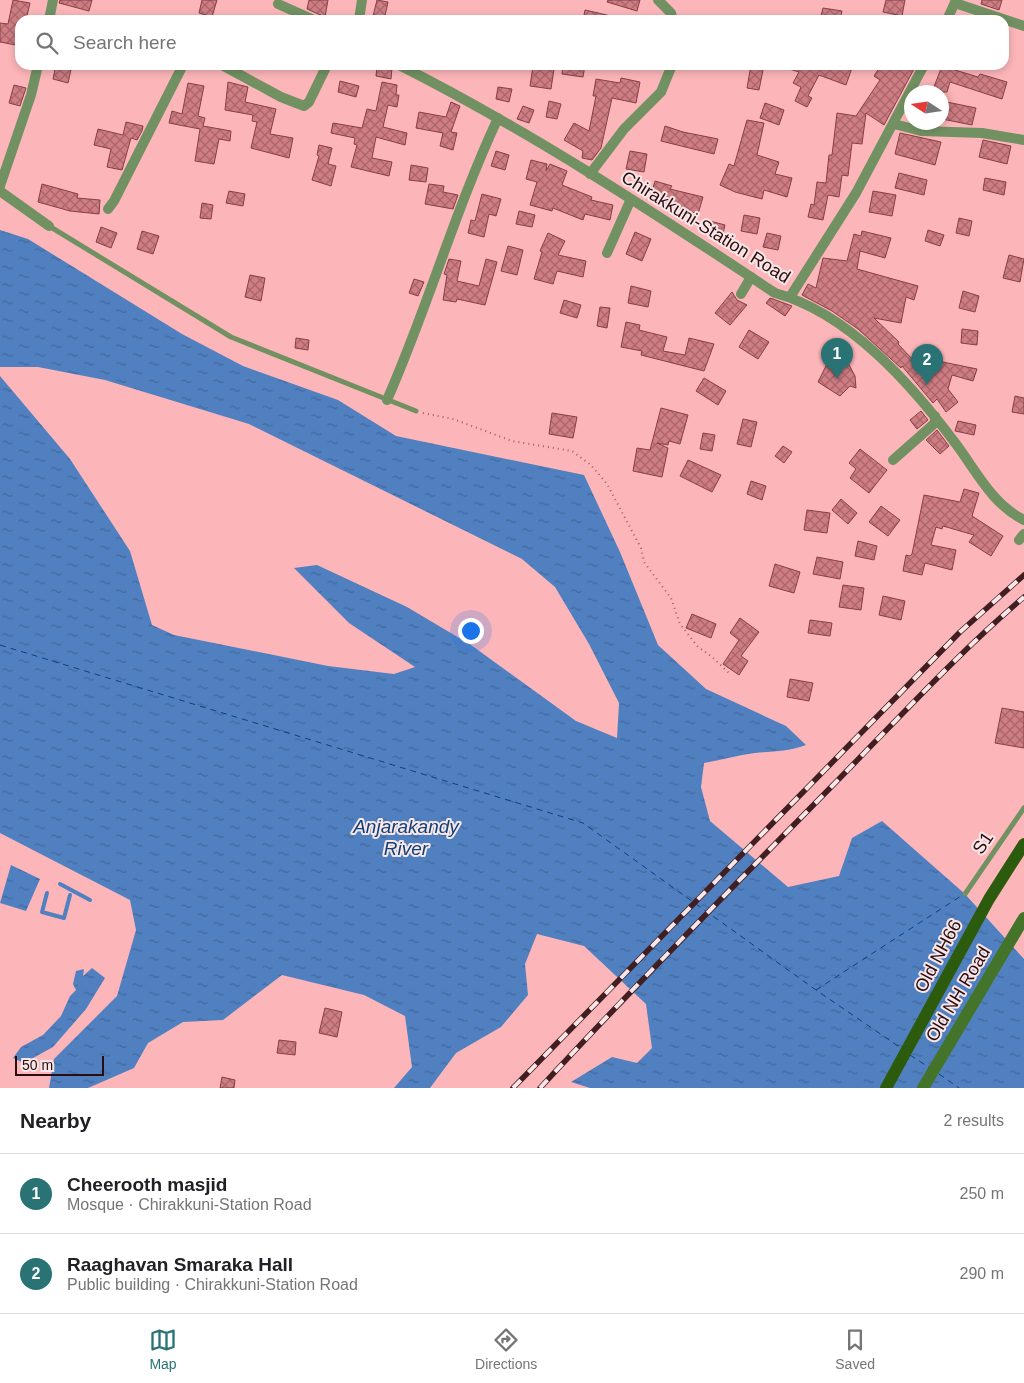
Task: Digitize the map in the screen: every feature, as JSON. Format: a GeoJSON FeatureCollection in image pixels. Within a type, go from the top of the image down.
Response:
{"type":"FeatureCollection","features":[{"type":"Feature","properties":{"kind":"main road","name":"Old NH66"},"geometry":{"type":"LineString","coordinates":[[886,1088],[989,899],[1024,844]]}},
{"type":"Feature","properties":{"kind":"street"},"geometry":{"type":"LineString","coordinates":[[49,15],[53,0]]}},
{"type":"Feature","properties":{"kind":"street"},"geometry":{"type":"LineString","coordinates":[[360,15],[362,0]]}},
{"type":"Feature","properties":{"kind":"street"},"geometry":{"type":"LineString","coordinates":[[658,0],[672,15]]}},
{"type":"Feature","properties":{"kind":"street"},"geometry":{"type":"LineString","coordinates":[[950,15],[956,2],[993,15]]}},
{"type":"Feature","properties":{"kind":"street"},"geometry":{"type":"LineString","coordinates":[[278,4],[303,15]]}},
{"type":"Feature","properties":{"kind":"street"},"geometry":{"type":"LineString","coordinates":[[1009,21],[1024,26]]}},
{"type":"Feature","properties":{"kind":"street"},"geometry":{"type":"LineString","coordinates":[[0,186],[31,95],[37,70]]}},
{"type":"Feature","properties":{"kind":"street"},"geometry":{"type":"LineString","coordinates":[[108,209],[114,201],[180,70]]}},
{"type":"Feature","properties":{"kind":"street"},"geometry":{"type":"LineString","coordinates":[[231,70],[281,97],[304,106],[309,102],[325,70]]}},
{"type":"Feature","properties":{"kind":"street","name":"Chirakkuni-Station Road"},"geometry":{"type":"LineString","coordinates":[[407,70],[498,118],[564,163],[590,174],[775,293],[790,297],[831,318],[877,355],[935,416],[995,499],[1009,512],[1024,520]]}},
{"type":"Feature","properties":{"kind":"street"},"geometry":{"type":"LineString","coordinates":[[590,174],[624,128],[661,92],[670,70]]}},
{"type":"Feature","properties":{"kind":"street"},"geometry":{"type":"LineString","coordinates":[[790,297],[856,193],[921,70]]}},
{"type":"Feature","properties":{"kind":"street"},"geometry":{"type":"LineString","coordinates":[[386,400],[414,337],[425,299],[471,180],[498,118]]}},
{"type":"Feature","properties":{"kind":"street"},"geometry":{"type":"LineString","coordinates":[[894,124],[921,131],[982,133],[1024,140]]}},
{"type":"Feature","properties":{"kind":"street"},"geometry":{"type":"LineString","coordinates":[[0,191],[49,226]]}},
{"type":"Feature","properties":{"kind":"street"},"geometry":{"type":"LineString","coordinates":[[606,253],[630,199]]}},
{"type":"Feature","properties":{"kind":"street"},"geometry":{"type":"LineString","coordinates":[[741,294],[751,277]]}},
{"type":"Feature","properties":{"kind":"street"},"geometry":{"type":"LineString","coordinates":[[893,460],[935,423],[935,416]]}},
{"type":"Feature","properties":{"kind":"street","name":"Old NH Road"},"geometry":{"type":"LineString","coordinates":[[923,1088],[1024,918]]}},
{"type":"Feature","properties":{"kind":"lane"},"geometry":{"type":"LineString","coordinates":[[49,226],[231,337],[416,411]]}},
{"type":"Feature","properties":{"kind":"lane","name":"S1"},"geometry":{"type":"LineString","coordinates":[[965,894],[1024,808]]}},
{"type":"Feature","properties":{"kind":"path"},"geometry":{"type":"LineString","coordinates":[[416,411],[453,418],[512,441],[572,451],[591,465],[607,484],[641,548],[644,562],[671,598],[680,624],[698,647],[712,656],[729,673]]}},
{"type":"Feature","properties":{"kind":"water","name":"Anjarakandy River"},"geometry":{"type":"Polygon","coordinates":[[[0,230],[28,239],[182,334],[243,366],[338,400],[396,436],[584,475],[620,552],[658,645],[706,689],[786,726],[806,745],[787,750],[749,754],[704,763],[701,787],[710,821],[788,887],[839,876],[852,838],[882,821],[965,894],[1024,959],[1024,1088],[590,1088],[571,1082],[612,1057],[637,1063],[652,1048],[646,1004],[584,946],[537,934],[525,964],[528,995],[501,1027],[456,1053],[430,1088],[394,1088],[412,1067],[405,1016],[364,995],[282,975],[223,1020],[183,1022],[148,1043],[134,1068],[88,1088],[49,1088],[54,1059],[117,996],[136,930],[130,900],[0,833],[0,376],[70,459],[130,551],[152,625],[174,635],[328,666],[394,674],[415,667],[349,623],[294,568],[317,565],[407,607],[471,645],[576,721],[617,738],[619,703],[589,644],[555,587],[522,559],[249,424],[105,380],[38,367],[0,367],[0,230]]]}},
{"type":"Feature","properties":{"kind":"water"},"geometry":{"type":"Polygon","coordinates":[[[11,865],[40,879],[26,911],[0,903],[11,865]]]}},
{"type":"Feature","properties":{"kind":"water"},"geometry":{"type":"Polygon","coordinates":[[[92,968],[105,978],[86,1009],[53,1047],[24,1063],[13,1058],[21,1047],[43,1035],[61,1016],[70,996],[76,990],[73,984],[76,971],[84,969],[83,976],[92,968]]]}},
{"type":"Feature","properties":{"kind":"building"},"geometry":{"type":"Polygon","coordinates":[[[13,0],[30,3],[27,15],[15,15],[15,45],[0,42],[0,23],[8,24],[13,0]]]}},
{"type":"Feature","properties":{"kind":"building"},"geometry":{"type":"Polygon","coordinates":[[[60,0],[92,0],[89,11],[59,3],[60,0]]]}},
{"type":"Feature","properties":{"kind":"building"},"geometry":{"type":"Polygon","coordinates":[[[202,0],[217,0],[213,15],[199,13],[202,0]]]}},
{"type":"Feature","properties":{"kind":"building"},"geometry":{"type":"Polygon","coordinates":[[[309,0],[328,0],[325,15],[320,15],[307,9],[309,0]]]}},
{"type":"Feature","properties":{"kind":"building"},"geometry":{"type":"Polygon","coordinates":[[[377,0],[388,2],[385,15],[373,15],[377,0]]]}},
{"type":"Feature","properties":{"kind":"building"},"geometry":{"type":"Polygon","coordinates":[[[608,0],[640,0],[637,11],[607,2],[608,0]]]}},
{"type":"Feature","properties":{"kind":"building"},"geometry":{"type":"Polygon","coordinates":[[[886,0],[905,0],[902,15],[883,12],[886,0]]]}},
{"type":"Feature","properties":{"kind":"building"},"geometry":{"type":"Polygon","coordinates":[[[982,0],[1002,0],[999,10],[981,4],[982,0]]]}},
{"type":"Feature","properties":{"kind":"building"},"geometry":{"type":"Polygon","coordinates":[[[823,8],[842,11],[841,15],[821,15],[823,8]]]}},
{"type":"Feature","properties":{"kind":"building"},"geometry":{"type":"Polygon","coordinates":[[[585,10],[607,15],[584,15],[585,10]]]}},
{"type":"Feature","properties":{"kind":"building"},"geometry":{"type":"Polygon","coordinates":[[[55,70],[71,70],[68,83],[53,79],[55,70]]]}},
{"type":"Feature","properties":{"kind":"building"},"geometry":{"type":"Polygon","coordinates":[[[377,70],[392,70],[391,79],[376,76],[377,70]]]}},
{"type":"Feature","properties":{"kind":"building"},"geometry":{"type":"Polygon","coordinates":[[[532,70],[554,70],[551,89],[530,86],[532,70]]]}},
{"type":"Feature","properties":{"kind":"building"},"geometry":{"type":"Polygon","coordinates":[[[562,70],[584,70],[583,77],[562,74],[562,70]]]}},
{"type":"Feature","properties":{"kind":"building"},"geometry":{"type":"Polygon","coordinates":[[[750,70],[763,70],[759,90],[747,88],[750,70]]]}},
{"type":"Feature","properties":{"kind":"building"},"geometry":{"type":"Polygon","coordinates":[[[793,70],[851,70],[846,85],[819,75],[808,96],[812,98],[807,107],[795,101],[801,87],[793,83],[799,72],[793,70]]]}},
{"type":"Feature","properties":{"kind":"building"},"geometry":{"type":"Polygon","coordinates":[[[878,70],[913,70],[884,125],[866,113],[862,144],[852,143],[848,176],[842,175],[839,197],[828,195],[823,220],[808,217],[811,204],[814,205],[817,182],[826,183],[829,155],[832,155],[837,113],[856,116],[880,80],[874,76],[878,70]]]}},
{"type":"Feature","properties":{"kind":"building"},"geometry":{"type":"Polygon","coordinates":[[[940,70],[955,70],[978,77],[980,74],[1007,82],[1002,99],[950,82],[949,85],[935,85],[940,70]]]}},
{"type":"Feature","properties":{"kind":"building"},"geometry":{"type":"Polygon","coordinates":[[[621,78],[640,82],[636,103],[612,98],[601,148],[592,160],[582,158],[583,151],[564,140],[574,123],[589,131],[596,96],[593,96],[596,79],[620,83],[621,78]]]}},
{"type":"Feature","properties":{"kind":"building"},"geometry":{"type":"Polygon","coordinates":[[[340,81],[359,86],[356,97],[338,92],[340,81]]]}},
{"type":"Feature","properties":{"kind":"building"},"geometry":{"type":"Polygon","coordinates":[[[228,82],[248,87],[245,102],[276,109],[270,134],[293,138],[289,158],[251,148],[257,122],[252,121],[253,115],[225,110],[228,82]]]}},
{"type":"Feature","properties":{"kind":"building"},"geometry":{"type":"Polygon","coordinates":[[[382,82],[397,85],[396,95],[399,95],[397,107],[388,105],[383,127],[407,133],[405,145],[376,137],[372,158],[392,162],[389,176],[351,167],[357,145],[354,144],[355,138],[331,133],[333,123],[362,128],[367,109],[376,111],[382,82]]]}},
{"type":"Feature","properties":{"kind":"building"},"geometry":{"type":"Polygon","coordinates":[[[188,83],[204,86],[198,116],[205,118],[203,126],[231,131],[230,141],[219,139],[214,164],[195,161],[200,129],[169,123],[172,111],[182,114],[188,83]]]}},
{"type":"Feature","properties":{"kind":"building"},"geometry":{"type":"Polygon","coordinates":[[[14,85],[26,88],[20,106],[9,103],[14,85]]]}},
{"type":"Feature","properties":{"kind":"building"},"geometry":{"type":"Polygon","coordinates":[[[498,87],[512,89],[509,102],[496,99],[498,87]]]}},
{"type":"Feature","properties":{"kind":"building"},"geometry":{"type":"Polygon","coordinates":[[[549,101],[561,104],[557,119],[546,117],[549,101]]]}},
{"type":"Feature","properties":{"kind":"building"},"geometry":{"type":"Polygon","coordinates":[[[451,102],[460,106],[451,132],[457,133],[453,150],[440,146],[443,133],[416,128],[419,112],[446,117],[451,102]]]}},
{"type":"Feature","properties":{"kind":"building"},"geometry":{"type":"Polygon","coordinates":[[[949,102],[976,108],[972,125],[949,120],[949,102]]]}},
{"type":"Feature","properties":{"kind":"building"},"geometry":{"type":"Polygon","coordinates":[[[765,103],[784,110],[779,125],[760,118],[765,103]]]}},
{"type":"Feature","properties":{"kind":"building"},"geometry":{"type":"Polygon","coordinates":[[[523,106],[534,110],[529,123],[517,119],[523,106]]]}},
{"type":"Feature","properties":{"kind":"building"},"geometry":{"type":"Polygon","coordinates":[[[747,120],[764,123],[757,155],[779,162],[775,174],[792,178],[787,197],[764,190],[762,199],[735,192],[720,185],[729,164],[734,166],[747,120]]]}},
{"type":"Feature","properties":{"kind":"building"},"geometry":{"type":"Polygon","coordinates":[[[126,122],[143,126],[142,131],[137,140],[131,138],[122,170],[107,167],[111,149],[94,145],[98,129],[123,135],[126,122]]]}},
{"type":"Feature","properties":{"kind":"building"},"geometry":{"type":"Polygon","coordinates":[[[665,126],[683,132],[718,139],[714,154],[661,141],[665,126]]]}},
{"type":"Feature","properties":{"kind":"building"},"geometry":{"type":"Polygon","coordinates":[[[900,133],[941,142],[935,165],[895,154],[900,133]]]}},
{"type":"Feature","properties":{"kind":"building"},"geometry":{"type":"Polygon","coordinates":[[[983,140],[1011,146],[1007,164],[979,157],[983,140]]]}},
{"type":"Feature","properties":{"kind":"building"},"geometry":{"type":"Polygon","coordinates":[[[319,145],[332,148],[328,164],[336,166],[331,186],[312,180],[319,156],[317,155],[319,145]]]}},
{"type":"Feature","properties":{"kind":"building"},"geometry":{"type":"Polygon","coordinates":[[[496,151],[509,155],[505,170],[491,166],[496,151]]]}},
{"type":"Feature","properties":{"kind":"building"},"geometry":{"type":"Polygon","coordinates":[[[630,151],[647,154],[644,172],[626,169],[630,151]]]}},
{"type":"Feature","properties":{"kind":"building"},"geometry":{"type":"Polygon","coordinates":[[[531,160],[547,164],[546,171],[550,164],[567,171],[562,185],[592,197],[591,200],[613,205],[610,220],[585,214],[583,220],[553,208],[552,211],[530,205],[537,182],[526,179],[531,160]]]}},
{"type":"Feature","properties":{"kind":"building"},"geometry":{"type":"Polygon","coordinates":[[[411,165],[428,168],[426,182],[409,180],[411,165]]]}},
{"type":"Feature","properties":{"kind":"building"},"geometry":{"type":"Polygon","coordinates":[[[899,173],[927,180],[924,195],[895,188],[899,173]]]}},
{"type":"Feature","properties":{"kind":"building"},"geometry":{"type":"Polygon","coordinates":[[[985,178],[1006,182],[1004,195],[983,190],[985,178]]]}},
{"type":"Feature","properties":{"kind":"building"},"geometry":{"type":"Polygon","coordinates":[[[655,181],[672,186],[670,189],[703,197],[698,214],[650,198],[655,181]]]}},
{"type":"Feature","properties":{"kind":"building"},"geometry":{"type":"Polygon","coordinates":[[[42,184],[78,194],[77,198],[100,200],[99,214],[70,211],[38,202],[42,184]]]}},
{"type":"Feature","properties":{"kind":"building"},"geometry":{"type":"Polygon","coordinates":[[[429,184],[444,186],[443,192],[458,195],[453,209],[425,204],[429,184]]]}},
{"type":"Feature","properties":{"kind":"building"},"geometry":{"type":"Polygon","coordinates":[[[229,191],[245,194],[243,206],[226,203],[229,191]]]}},
{"type":"Feature","properties":{"kind":"building"},"geometry":{"type":"Polygon","coordinates":[[[873,191],[896,195],[892,216],[869,212],[873,191]]]}},
{"type":"Feature","properties":{"kind":"building"},"geometry":{"type":"Polygon","coordinates":[[[482,194],[501,199],[496,216],[489,214],[484,237],[468,233],[471,220],[475,221],[482,194]]]}},
{"type":"Feature","properties":{"kind":"building"},"geometry":{"type":"Polygon","coordinates":[[[202,203],[213,205],[211,219],[200,218],[202,203]]]}},
{"type":"Feature","properties":{"kind":"building"},"geometry":{"type":"Polygon","coordinates":[[[519,211],[535,215],[532,227],[516,224],[519,211]]]}},
{"type":"Feature","properties":{"kind":"building"},"geometry":{"type":"Polygon","coordinates":[[[744,215],[760,218],[757,234],[741,231],[744,215]]]}},
{"type":"Feature","properties":{"kind":"building"},"geometry":{"type":"Polygon","coordinates":[[[959,218],[972,221],[969,236],[956,233],[959,218]]]}},
{"type":"Feature","properties":{"kind":"building"},"geometry":{"type":"Polygon","coordinates":[[[710,221],[725,225],[722,238],[707,234],[710,221]]]}},
{"type":"Feature","properties":{"kind":"building"},"geometry":{"type":"Polygon","coordinates":[[[101,227],[117,233],[111,248],[96,242],[101,227]]]}},
{"type":"Feature","properties":{"kind":"building"},"geometry":{"type":"Polygon","coordinates":[[[928,230],[944,235],[940,246],[925,241],[928,230]]]}},
{"type":"Feature","properties":{"kind":"building"},"geometry":{"type":"Polygon","coordinates":[[[142,231],[159,236],[153,254],[137,249],[142,231]]]}},
{"type":"Feature","properties":{"kind":"building"},"geometry":{"type":"Polygon","coordinates":[[[862,231],[891,238],[885,258],[860,251],[857,269],[918,286],[914,300],[906,297],[901,323],[874,318],[899,342],[898,344],[929,377],[933,360],[977,369],[973,381],[952,375],[948,389],[958,402],[946,412],[937,399],[933,403],[902,366],[901,368],[858,329],[832,311],[802,295],[808,284],[816,288],[823,258],[847,261],[854,234],[861,236],[862,231]]]}},
{"type":"Feature","properties":{"kind":"building"},"geometry":{"type":"Polygon","coordinates":[[[635,232],[651,239],[642,261],[626,254],[635,232]]]}},
{"type":"Feature","properties":{"kind":"building"},"geometry":{"type":"Polygon","coordinates":[[[548,233],[565,241],[558,255],[586,261],[583,277],[557,271],[553,284],[534,279],[542,252],[540,251],[548,233]]]}},
{"type":"Feature","properties":{"kind":"building"},"geometry":{"type":"Polygon","coordinates":[[[767,233],[781,236],[778,250],[763,247],[767,233]]]}},
{"type":"Feature","properties":{"kind":"building"},"geometry":{"type":"Polygon","coordinates":[[[508,246],[523,250],[517,275],[501,271],[508,246]]]}},
{"type":"Feature","properties":{"kind":"building"},"geometry":{"type":"Polygon","coordinates":[[[1009,255],[1024,259],[1020,282],[1003,278],[1009,255]]]}},
{"type":"Feature","properties":{"kind":"building"},"geometry":{"type":"Polygon","coordinates":[[[449,259],[461,261],[457,281],[479,286],[486,259],[497,262],[485,305],[457,299],[456,302],[443,300],[447,275],[444,274],[449,259]]]}},
{"type":"Feature","properties":{"kind":"building"},"geometry":{"type":"Polygon","coordinates":[[[250,275],[265,278],[261,301],[245,297],[250,275]]]}},
{"type":"Feature","properties":{"kind":"building"},"geometry":{"type":"Polygon","coordinates":[[[414,279],[424,282],[418,296],[409,293],[414,279]]]}},
{"type":"Feature","properties":{"kind":"building"},"geometry":{"type":"Polygon","coordinates":[[[631,286],[651,291],[648,307],[628,303],[631,286]]]}},
{"type":"Feature","properties":{"kind":"building"},"geometry":{"type":"Polygon","coordinates":[[[963,291],[979,296],[975,312],[959,308],[963,291]]]}},
{"type":"Feature","properties":{"kind":"building"},"geometry":{"type":"Polygon","coordinates":[[[732,292],[737,300],[747,305],[730,325],[715,313],[732,292]]]}},
{"type":"Feature","properties":{"kind":"building"},"geometry":{"type":"Polygon","coordinates":[[[770,298],[792,306],[785,316],[766,303],[770,298]]]}},
{"type":"Feature","properties":{"kind":"building"},"geometry":{"type":"Polygon","coordinates":[[[564,300],[581,305],[577,318],[560,313],[564,300]]]}},
{"type":"Feature","properties":{"kind":"building"},"geometry":{"type":"Polygon","coordinates":[[[600,307],[610,308],[607,328],[597,326],[600,307]]]}},
{"type":"Feature","properties":{"kind":"building"},"geometry":{"type":"Polygon","coordinates":[[[626,322],[640,325],[639,330],[667,337],[663,351],[685,355],[689,338],[714,344],[704,371],[641,355],[642,351],[621,347],[626,322]]]}},
{"type":"Feature","properties":{"kind":"building"},"geometry":{"type":"Polygon","coordinates":[[[962,329],[978,331],[977,345],[961,343],[962,329]]]}},
{"type":"Feature","properties":{"kind":"building"},"geometry":{"type":"Polygon","coordinates":[[[749,330],[769,342],[758,359],[739,347],[749,330]]]}},
{"type":"Feature","properties":{"kind":"building"},"geometry":{"type":"Polygon","coordinates":[[[296,338],[309,340],[308,350],[295,348],[296,338]]]}},
{"type":"Feature","properties":{"kind":"building"},"geometry":{"type":"Polygon","coordinates":[[[840,359],[847,361],[855,376],[856,388],[850,386],[840,396],[818,382],[828,362],[840,359]]]}},
{"type":"Feature","properties":{"kind":"building"},"geometry":{"type":"Polygon","coordinates":[[[704,378],[726,391],[718,405],[696,391],[704,378]]]}},
{"type":"Feature","properties":{"kind":"building"},"geometry":{"type":"Polygon","coordinates":[[[1015,396],[1024,398],[1024,414],[1012,412],[1015,396]]]}},
{"type":"Feature","properties":{"kind":"building"},"geometry":{"type":"Polygon","coordinates":[[[661,408],[688,415],[680,444],[669,441],[668,445],[657,443],[668,448],[662,477],[633,471],[637,448],[650,450],[661,408]]]}},
{"type":"Feature","properties":{"kind":"building"},"geometry":{"type":"Polygon","coordinates":[[[921,411],[928,420],[917,429],[910,420],[921,411]]]}},
{"type":"Feature","properties":{"kind":"building"},"geometry":{"type":"Polygon","coordinates":[[[552,413],[577,417],[573,438],[549,434],[552,413]]]}},
{"type":"Feature","properties":{"kind":"building"},"geometry":{"type":"Polygon","coordinates":[[[743,419],[757,422],[751,447],[737,444],[743,419]]]}},
{"type":"Feature","properties":{"kind":"building"},"geometry":{"type":"Polygon","coordinates":[[[958,421],[976,425],[974,435],[955,431],[958,421]]]}},
{"type":"Feature","properties":{"kind":"building"},"geometry":{"type":"Polygon","coordinates":[[[937,430],[949,446],[940,454],[926,440],[937,430]]]}},
{"type":"Feature","properties":{"kind":"building"},"geometry":{"type":"Polygon","coordinates":[[[703,433],[715,435],[712,451],[700,449],[703,433]]]}},
{"type":"Feature","properties":{"kind":"building"},"geometry":{"type":"Polygon","coordinates":[[[783,446],[792,452],[784,463],[775,456],[783,446]]]}},
{"type":"Feature","properties":{"kind":"building"},"geometry":{"type":"Polygon","coordinates":[[[860,449],[887,470],[869,493],[850,478],[856,469],[849,463],[860,449]]]}},
{"type":"Feature","properties":{"kind":"building"},"geometry":{"type":"Polygon","coordinates":[[[688,460],[721,475],[712,492],[680,476],[688,460]]]}},
{"type":"Feature","properties":{"kind":"building"},"geometry":{"type":"Polygon","coordinates":[[[751,481],[766,486],[762,500],[747,494],[751,481]]]}},
{"type":"Feature","properties":{"kind":"building"},"geometry":{"type":"Polygon","coordinates":[[[964,489],[979,493],[972,516],[1003,536],[991,556],[969,542],[974,535],[943,526],[942,529],[936,527],[931,545],[956,550],[952,570],[925,563],[922,575],[903,571],[906,555],[910,556],[912,554],[924,495],[960,502],[964,489]]]}},
{"type":"Feature","properties":{"kind":"building"},"geometry":{"type":"Polygon","coordinates":[[[841,499],[857,513],[848,524],[832,510],[841,499]]]}},
{"type":"Feature","properties":{"kind":"building"},"geometry":{"type":"Polygon","coordinates":[[[881,506],[900,520],[888,536],[869,522],[881,506]]]}},
{"type":"Feature","properties":{"kind":"building"},"geometry":{"type":"Polygon","coordinates":[[[807,510],[830,513],[827,533],[804,530],[807,510]]]}},
{"type":"Feature","properties":{"kind":"building"},"geometry":{"type":"Polygon","coordinates":[[[858,541],[877,546],[874,560],[855,556],[858,541]]]}},
{"type":"Feature","properties":{"kind":"building"},"geometry":{"type":"Polygon","coordinates":[[[817,557],[843,562],[840,579],[813,574],[817,557]]]}},
{"type":"Feature","properties":{"kind":"building"},"geometry":{"type":"Polygon","coordinates":[[[775,564],[800,572],[794,593],[769,586],[775,564]]]}},
{"type":"Feature","properties":{"kind":"building"},"geometry":{"type":"Polygon","coordinates":[[[843,585],[864,588],[861,610],[839,607],[843,585]]]}},
{"type":"Feature","properties":{"kind":"building"},"geometry":{"type":"Polygon","coordinates":[[[883,596],[905,601],[901,620],[879,615],[883,596]]]}},
{"type":"Feature","properties":{"kind":"building"},"geometry":{"type":"Polygon","coordinates":[[[692,614],[716,624],[711,638],[686,628],[692,614]]]}},
{"type":"Feature","properties":{"kind":"building"},"geometry":{"type":"Polygon","coordinates":[[[740,618],[759,632],[741,656],[748,661],[739,675],[723,664],[739,640],[730,633],[740,618]]]}},
{"type":"Feature","properties":{"kind":"building"},"geometry":{"type":"Polygon","coordinates":[[[810,620],[832,623],[830,636],[808,633],[810,620]]]}},
{"type":"Feature","properties":{"kind":"building"},"geometry":{"type":"Polygon","coordinates":[[[790,679],[813,683],[809,701],[787,697],[790,679]]]}},
{"type":"Feature","properties":{"kind":"building"},"geometry":{"type":"Polygon","coordinates":[[[1002,708],[1024,712],[1024,748],[995,743],[1002,708]]]}},
{"type":"Feature","properties":{"kind":"building"},"geometry":{"type":"Polygon","coordinates":[[[325,1008],[342,1012],[337,1037],[319,1033],[325,1008]]]}},
{"type":"Feature","properties":{"kind":"building"},"geometry":{"type":"Polygon","coordinates":[[[279,1040],[296,1042],[295,1055],[277,1053],[279,1040]]]}},
{"type":"Feature","properties":{"kind":"building"},"geometry":{"type":"Polygon","coordinates":[[[222,1077],[235,1080],[234,1088],[220,1088],[222,1077]]]}},
{"type":"Feature","properties":{"kind":"waterway"},"geometry":{"type":"LineString","coordinates":[[60,884],[90,900]]}},
{"type":"Feature","properties":{"kind":"waterway"},"geometry":{"type":"LineString","coordinates":[[47,893],[42,912],[64,918],[70,895]]}},
{"type":"Feature","properties":{"kind":"ferry route"},"geometry":{"type":"LineString","coordinates":[[0,645],[583,823],[816,990],[901,1048]]}},
{"type":"Feature","properties":{"kind":"ferry route"},"geometry":{"type":"LineString","coordinates":[[816,990],[964,894]]}},
{"type":"Feature","properties":{"kind":"ferry route"},"geometry":{"type":"LineString","coordinates":[[910,1055],[930,1068]]}},
{"type":"Feature","properties":{"kind":"ferry route"},"geometry":{"type":"LineString","coordinates":[[939,1074],[959,1088]]}},
{"type":"Feature","properties":{"kind":"railway"},"geometry":{"type":"LineString","coordinates":[[513,1088],[960,632],[1024,575]]}},
{"type":"Feature","properties":{"kind":"railway"},"geometry":{"type":"LineString","coordinates":[[540,1088],[649,972],[928,688],[975,641],[1024,597]]}},
{"type":"Feature","properties":{"kind":"place","name":"Cheerooth masjid"},"geometry":{"type":"Point","coordinates":[837,379]}},
{"type":"Feature","properties":{"kind":"place","name":"Raaghavan Smaraka Hall"},"geometry":{"type":"Point","coordinates":[927,385]}}]}
